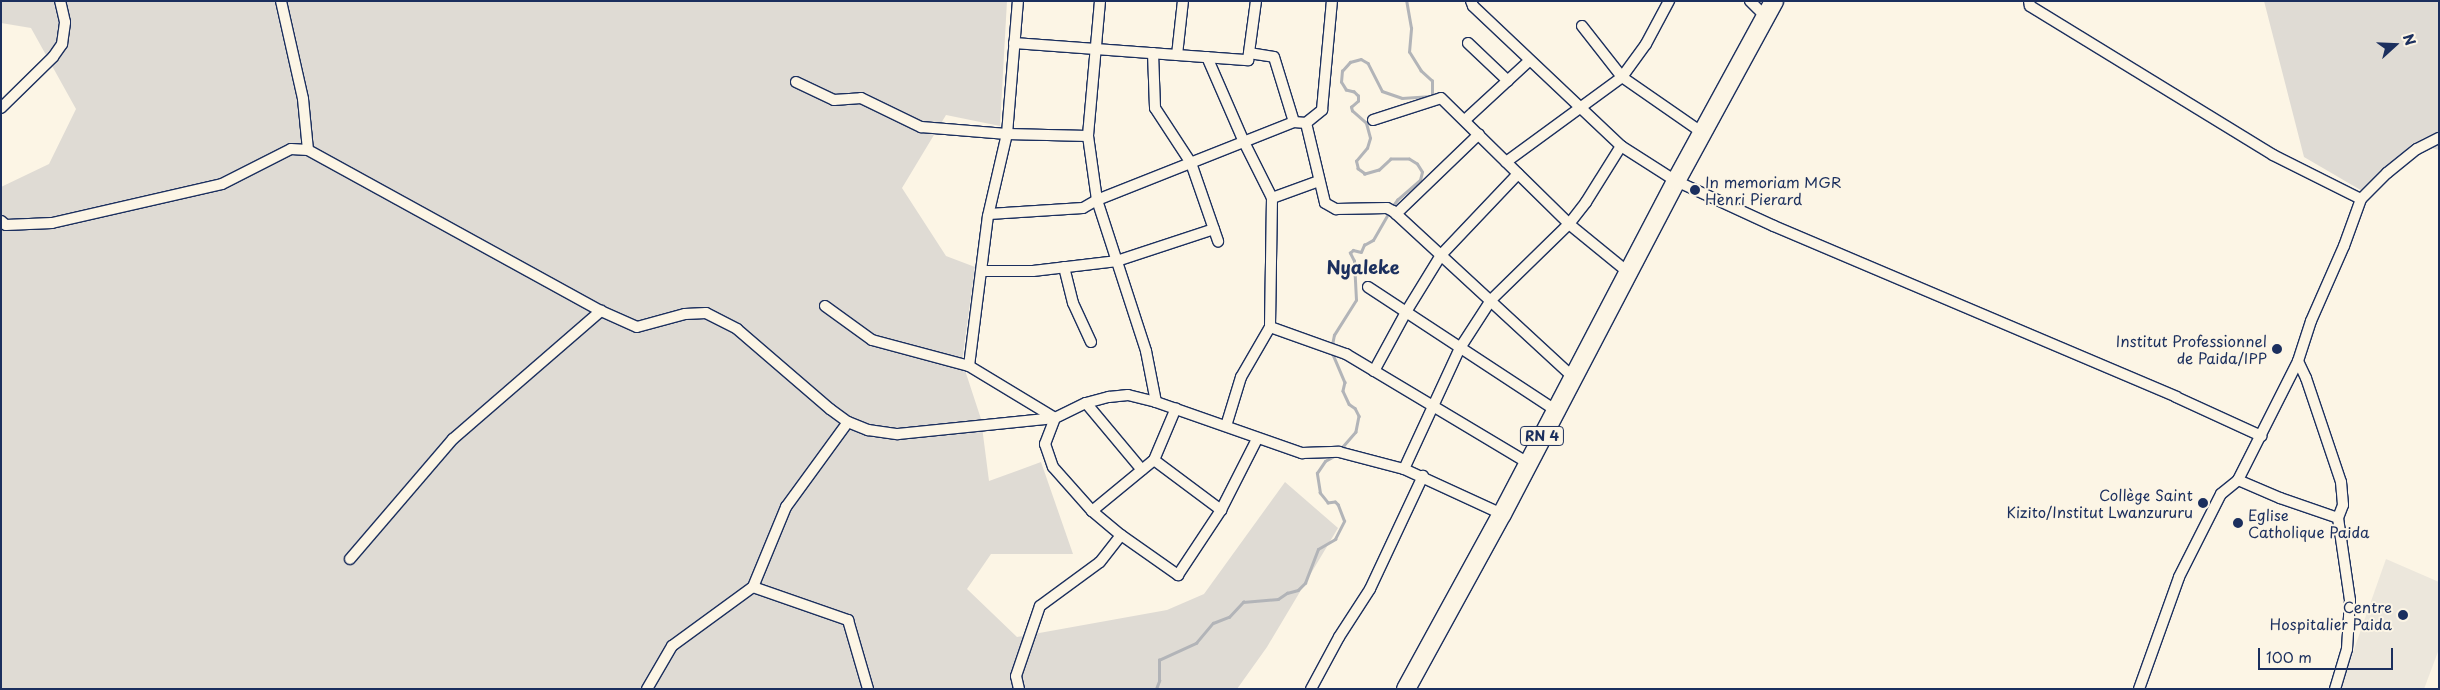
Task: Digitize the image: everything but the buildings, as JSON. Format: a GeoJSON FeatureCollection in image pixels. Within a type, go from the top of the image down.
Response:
{"type":"FeatureCollection","features":[{"type":"Feature","properties":{"kind":"highway","name":"RN 4"},"geometry":{"type":"LineString","coordinates":[[1406,689],[1502,514],[1676,181],[1774,1]]}},
{"type":"Feature","properties":{"kind":"street"},"geometry":{"type":"LineString","coordinates":[[1,108],[53,57],[62,44],[65,22],[60,1]]}},
{"type":"Feature","properties":{"kind":"street"},"geometry":{"type":"LineString","coordinates":[[281,1],[303,99],[308,150]]}},
{"type":"Feature","properties":{"kind":"street"},"geometry":{"type":"LineString","coordinates":[[969,366],[989,214],[1007,134],[1018,1]]}},
{"type":"Feature","properties":{"kind":"street"},"geometry":{"type":"LineString","coordinates":[[1100,1],[1094,49],[1088,136],[1097,200],[1146,351],[1156,402]]}},
{"type":"Feature","properties":{"kind":"street"},"geometry":{"type":"LineString","coordinates":[[1176,54],[1183,1]]}},
{"type":"Feature","properties":{"kind":"street"},"geometry":{"type":"LineString","coordinates":[[1014,43],[1248,60],[1256,1]]}},
{"type":"Feature","properties":{"kind":"street"},"geometry":{"type":"LineString","coordinates":[[989,214],[1083,208],[1097,200],[1294,122],[1306,123],[1322,110],[1332,1]]}},
{"type":"Feature","properties":{"kind":"street"},"geometry":{"type":"LineString","coordinates":[[1471,1],[1473,6],[1621,146],[1676,181],[1774,226],[2176,397],[2261,436]]}},
{"type":"Feature","properties":{"kind":"street"},"geometry":{"type":"LineString","coordinates":[[1506,162],[1622,76],[1646,44],[1669,1]]}},
{"type":"Feature","properties":{"kind":"street"},"geometry":{"type":"LineString","coordinates":[[1750,1],[1766,17]]}},
{"type":"Feature","properties":{"kind":"street"},"geometry":{"type":"LineString","coordinates":[[2029,1],[2030,6],[2273,155],[2361,199]]}},
{"type":"Feature","properties":{"kind":"street"},"geometry":{"type":"LineString","coordinates":[[1582,26],[1622,76],[1703,133]]}},
{"type":"Feature","properties":{"kind":"street"},"geometry":{"type":"LineString","coordinates":[[1468,44],[1508,81]]}},
{"type":"Feature","properties":{"kind":"street"},"geometry":{"type":"LineString","coordinates":[[1153,53],[1155,108],[1191,163],[1218,241]]}},
{"type":"Feature","properties":{"kind":"street"},"geometry":{"type":"LineString","coordinates":[[1249,53],[1274,57],[1294,122]]}},
{"type":"Feature","properties":{"kind":"street"},"geometry":{"type":"LineString","coordinates":[[1207,57],[1244,142],[1272,198],[1270,327],[1240,377],[1226,426]]}},
{"type":"Feature","properties":{"kind":"street"},"geometry":{"type":"LineString","coordinates":[[1465,120],[1530,60]]}},
{"type":"Feature","properties":{"kind":"street"},"geometry":{"type":"LineString","coordinates":[[796,82],[834,100],[861,98],[921,126],[1007,134],[1088,136]]}},
{"type":"Feature","properties":{"kind":"street"},"geometry":{"type":"LineString","coordinates":[[1373,120],[1441,98],[1569,224],[1629,273]]}},
{"type":"Feature","properties":{"kind":"street"},"geometry":{"type":"LineString","coordinates":[[1306,123],[1325,203],[1336,210],[1392,211],[1573,377]]}},
{"type":"Feature","properties":{"kind":"street"},"geometry":{"type":"LineString","coordinates":[[1392,211],[1479,134]]}},
{"type":"Feature","properties":{"kind":"street"},"geometry":{"type":"LineString","coordinates":[[2139,689],[2179,577],[2221,494],[2238,480],[2298,360],[2361,199],[2387,173],[2417,149],[2439,138]]}},
{"type":"Feature","properties":{"kind":"street"},"geometry":{"type":"LineString","coordinates":[[1404,468],[1460,348],[1490,300],[1569,224],[1586,202],[1621,146]]}},
{"type":"Feature","properties":{"kind":"street"},"geometry":{"type":"LineString","coordinates":[[1,221],[6,224],[52,223],[222,184],[291,149],[308,150],[601,311],[637,327],[685,314],[706,313],[737,329],[830,409],[848,422],[868,430],[898,434],[1055,418],[1086,403],[1128,395],[1176,408],[1257,439],[1302,453],[1338,452],[1404,468],[1502,514]]}},
{"type":"Feature","properties":{"kind":"street"},"geometry":{"type":"LineString","coordinates":[[1374,371],[1406,312],[1441,255],[1518,174]]}},
{"type":"Feature","properties":{"kind":"street"},"geometry":{"type":"LineString","coordinates":[[1272,198],[1319,181]]}},
{"type":"Feature","properties":{"kind":"street"},"geometry":{"type":"LineString","coordinates":[[982,271],[1033,271],[1117,261],[1214,229]]}},
{"type":"Feature","properties":{"kind":"street"},"geometry":{"type":"LineString","coordinates":[[1064,267],[1073,303],[1091,342]]}},
{"type":"Feature","properties":{"kind":"street"},"geometry":{"type":"LineString","coordinates":[[1368,287],[1555,410]]}},
{"type":"Feature","properties":{"kind":"street"},"geometry":{"type":"LineString","coordinates":[[824,306],[872,340],[969,366],[1055,418]]}},
{"type":"Feature","properties":{"kind":"street"},"geometry":{"type":"LineString","coordinates":[[350,560],[453,439],[601,311]]}},
{"type":"Feature","properties":{"kind":"street"},"geometry":{"type":"LineString","coordinates":[[1270,327],[1346,354],[1528,463]]}},
{"type":"Feature","properties":{"kind":"street"},"geometry":{"type":"LineString","coordinates":[[2298,360],[2306,378],[2341,482],[2343,505],[2338,518],[2350,600],[2348,649],[2335,689]]}},
{"type":"Feature","properties":{"kind":"street"},"geometry":{"type":"LineString","coordinates":[[1086,403],[1142,470]]}},
{"type":"Feature","properties":{"kind":"street"},"geometry":{"type":"LineString","coordinates":[[1092,511],[1154,460],[1176,408]]}},
{"type":"Feature","properties":{"kind":"street"},"geometry":{"type":"LineString","coordinates":[[1055,418],[1045,444],[1053,467],[1092,511],[1121,535],[1178,575],[1220,510],[1257,439]]}},
{"type":"Feature","properties":{"kind":"street"},"geometry":{"type":"LineString","coordinates":[[647,689],[672,646],[753,588],[786,507],[848,422]]}},
{"type":"Feature","properties":{"kind":"street"},"geometry":{"type":"LineString","coordinates":[[1154,460],[1220,510]]}},
{"type":"Feature","properties":{"kind":"street"},"geometry":{"type":"LineString","coordinates":[[1311,689],[1339,638],[1370,589],[1423,476]]}},
{"type":"Feature","properties":{"kind":"street"},"geometry":{"type":"LineString","coordinates":[[2238,480],[2280,498],[2338,518]]}},
{"type":"Feature","properties":{"kind":"street"},"geometry":{"type":"LineString","coordinates":[[1019,689],[1016,676],[1040,606],[1100,562],[1121,535]]}},
{"type":"Feature","properties":{"kind":"street"},"geometry":{"type":"LineString","coordinates":[[753,588],[848,620],[868,689]]}},
{"type":"Feature","properties":{"kind":"shaded area"},"geometry":{"type":"Polygon","coordinates":[[[1,1],[1007,1],[1000,126],[946,115],[902,188],[946,256],[975,267],[962,361],[981,419],[989,481],[1041,462],[1073,554],[991,554],[967,589],[1017,637],[1167,610],[1204,594],[1285,482],[1338,528],[1267,647],[1237,689],[1,689],[1,187],[49,164],[76,109],[31,28],[1,23],[1,1]]]}},
{"type":"Feature","properties":{"kind":"shaded area"},"geometry":{"type":"Polygon","coordinates":[[[2264,1],[2439,1],[2439,150],[2413,143],[2364,192],[2304,157],[2264,1]]]}},
{"type":"Feature","properties":{"kind":"shaded area","name":"Centre Hospitalier Paida"},"geometry":{"type":"Polygon","coordinates":[[[2386,559],[2439,582],[2439,649],[2424,689],[2340,689],[2386,559]]]}},
{"type":"Feature","properties":{"kind":"waterway"},"geometry":{"type":"LineString","coordinates":[[1392,207],[1397,200],[1420,180],[1422,172],[1417,164],[1409,159],[1391,159],[1379,170],[1365,174],[1358,169],[1356,161],[1367,148],[1370,138],[1366,123],[1352,111],[1351,107],[1358,101],[1358,96],[1354,92],[1346,90],[1341,82],[1342,71],[1350,62],[1361,59],[1368,63],[1382,91],[1402,98],[1432,96],[1432,81],[1421,71],[1409,52],[1411,28],[1406,1]]}},
{"type":"Feature","properties":{"kind":"waterway"},"geometry":{"type":"LineString","coordinates":[[1332,345],[1334,335],[1356,300],[1354,261],[1350,253],[1353,250],[1361,252],[1364,245],[1373,240],[1389,212]]}},
{"type":"Feature","properties":{"kind":"waterway"},"geometry":{"type":"LineString","coordinates":[[1332,352],[1345,382],[1343,391],[1349,404],[1355,408],[1359,416],[1356,432],[1341,449]]}},
{"type":"Feature","properties":{"kind":"waterway"},"geometry":{"type":"LineString","coordinates":[[1156,689],[1159,681],[1159,660],[1196,643],[1213,623],[1229,617],[1243,602],[1278,599],[1287,593],[1298,590],[1305,583],[1318,549],[1335,539],[1344,521],[1338,505],[1335,502],[1328,503],[1320,493],[1317,473],[1325,461],[1334,456]]}},
{"type":"Feature","properties":{"kind":"place","name":"In memoriam MGR Henri Pierard"},"geometry":{"type":"Point","coordinates":[1695,190]}},
{"type":"Feature","properties":{"kind":"place","name":"Institut Professionnel de Paida/IPP"},"geometry":{"type":"Point","coordinates":[2277,349]}},
{"type":"Feature","properties":{"kind":"place","name":"Collège Saint Kizito/Institut Lwanzururu"},"geometry":{"type":"Point","coordinates":[2203,503]}},
{"type":"Feature","properties":{"kind":"place","name":"Eglise Catholique Paida"},"geometry":{"type":"Point","coordinates":[2238,523]}},
{"type":"Feature","properties":{"kind":"place","name":"Centre Hospitalier Paida"},"geometry":{"type":"Point","coordinates":[2403,615]}},
{"type":"Feature","properties":{"kind":"district","name":"Nyaleke"},"geometry":{"type":"Point","coordinates":[1363,267]}}]}
